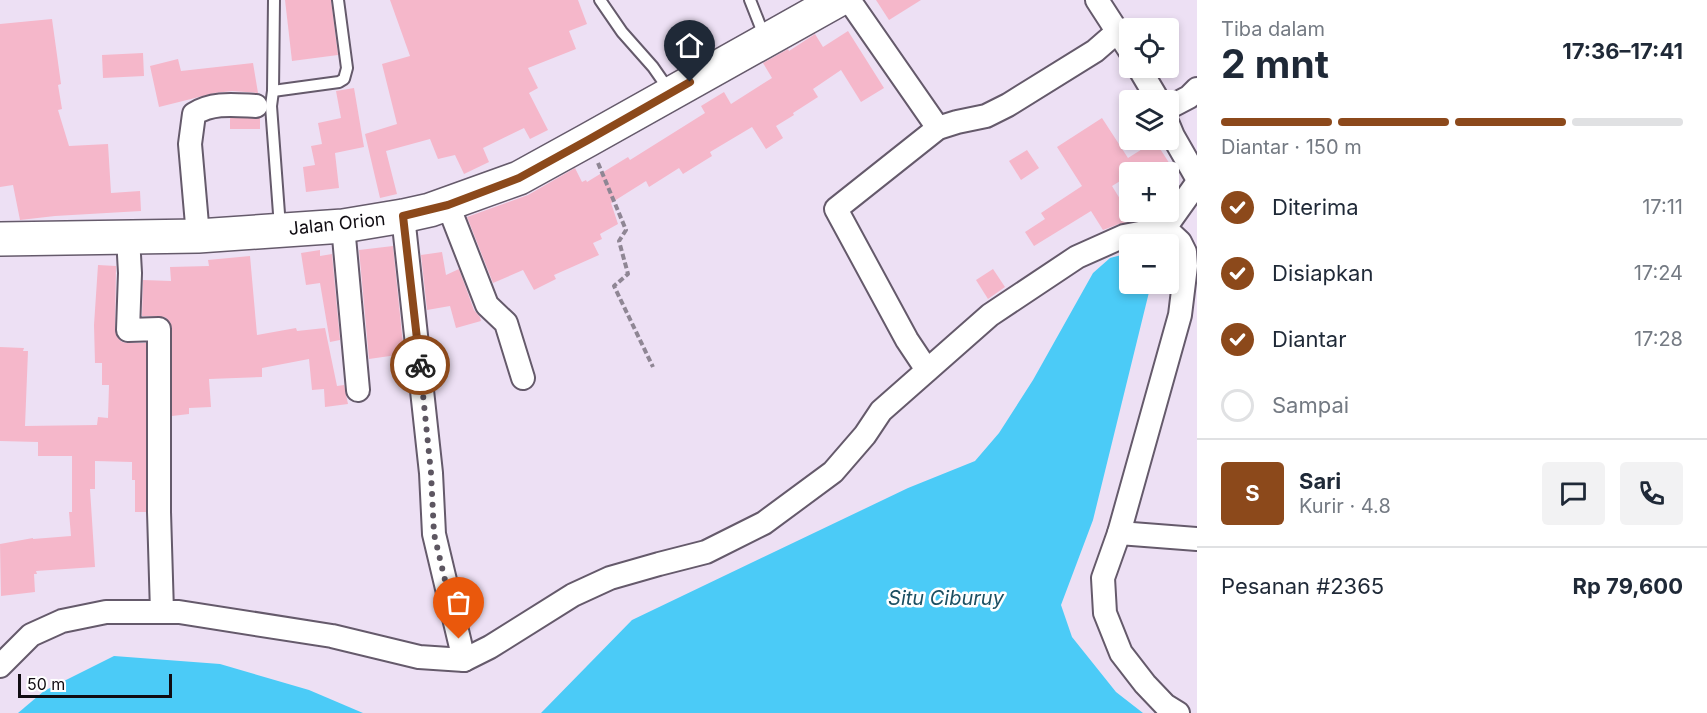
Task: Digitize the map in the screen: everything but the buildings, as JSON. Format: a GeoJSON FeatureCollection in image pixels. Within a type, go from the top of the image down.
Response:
{"type":"FeatureCollection","features":[{"type":"Feature","properties":{"kind":"highway","name":"Jalan Orion"},"geometry":{"type":"LineString","coordinates":[[0,239],[198,236],[343,226],[403,216],[448,205],[519,178],[838,0]]}},
{"type":"Feature","properties":{"kind":"street"},"geometry":{"type":"LineString","coordinates":[[849,0],[938,128]]}},
{"type":"Feature","properties":{"kind":"street"},"geometry":{"type":"LineString","coordinates":[[927,370],[907,340],[836,209],[938,128],[986,116],[1008,105],[1095,51],[1118,31],[1098,0]]}},
{"type":"Feature","properties":{"kind":"street"},"geometry":{"type":"LineString","coordinates":[[1179,102],[1197,89]]}},
{"type":"Feature","properties":{"kind":"street"},"geometry":{"type":"LineString","coordinates":[[198,236],[190,144],[194,114],[205,108],[221,105],[256,106]]}},
{"type":"Feature","properties":{"kind":"street"},"geometry":{"type":"LineString","coordinates":[[1179,146],[1197,178]]}},
{"type":"Feature","properties":{"kind":"street"},"geometry":{"type":"LineString","coordinates":[[0,666],[31,635],[62,621],[106,612],[179,612],[332,636],[419,657],[464,660],[490,647],[573,595],[610,578],[706,552],[764,523],[833,472],[865,435],[881,411],[990,315],[1077,257],[1124,236],[1165,228],[1197,183]]}},
{"type":"Feature","properties":{"kind":"street"},"geometry":{"type":"LineString","coordinates":[[448,205],[487,305],[506,323],[523,378]]}},
{"type":"Feature","properties":{"kind":"street"},"geometry":{"type":"LineString","coordinates":[[403,216],[431,473],[434,534],[464,660]]}},
{"type":"Feature","properties":{"kind":"street"},"geometry":{"type":"LineString","coordinates":[[343,226],[358,390]]}},
{"type":"Feature","properties":{"kind":"street"},"geometry":{"type":"LineString","coordinates":[[1165,228],[1180,242],[1185,252],[1186,266],[1180,315],[1119,533],[1103,578],[1105,613],[1121,653],[1145,684],[1165,705],[1178,713]]}},
{"type":"Feature","properties":{"kind":"street"},"geometry":{"type":"LineString","coordinates":[[128,237],[130,273],[128,330],[159,329],[159,512],[162,612]]}},
{"type":"Feature","properties":{"kind":"street"},"geometry":{"type":"LineString","coordinates":[[1119,533],[1197,539]]}},
{"type":"Feature","properties":{"kind":"lane"},"geometry":{"type":"LineString","coordinates":[[274,0],[271,106],[280,230]]}},
{"type":"Feature","properties":{"kind":"lane"},"geometry":{"type":"LineString","coordinates":[[273,91],[339,82],[344,79],[347,68],[338,0]]}},
{"type":"Feature","properties":{"kind":"lane"},"geometry":{"type":"LineString","coordinates":[[600,0],[616,24],[653,67],[671,93]]}},
{"type":"Feature","properties":{"kind":"lane"},"geometry":{"type":"LineString","coordinates":[[750,0],[766,41]]}},
{"type":"Feature","properties":{"kind":"path"},"geometry":{"type":"LineString","coordinates":[[588,140],[626,230],[619,241],[628,274],[614,286],[652,367]]}},
{"type":"Feature","properties":{"kind":"water","name":"Situ Ciburuy"},"geometry":{"type":"Polygon","coordinates":[[[1119,256],[1119,294],[1149,294],[1093,520],[1061,605],[1072,637],[1116,692],[1143,713],[541,713],[632,620],[908,488],[975,461],[999,433],[1033,380],[1093,273],[1110,258],[1119,256]]]}},
{"type":"Feature","properties":{"kind":"water"},"geometry":{"type":"Polygon","coordinates":[[[114,656],[220,664],[309,690],[363,713],[18,713],[44,691],[114,656]]]}},
{"type":"Feature","properties":{"kind":"way so far"},"geometry":{"type":"LineString","coordinates":[[420,365],[431,473],[434,534],[459,639]]}},
{"type":"Feature","properties":{"kind":"route"},"geometry":{"type":"LineString","coordinates":[[420,365],[403,216],[448,205],[519,178],[690,82]]}}]}
